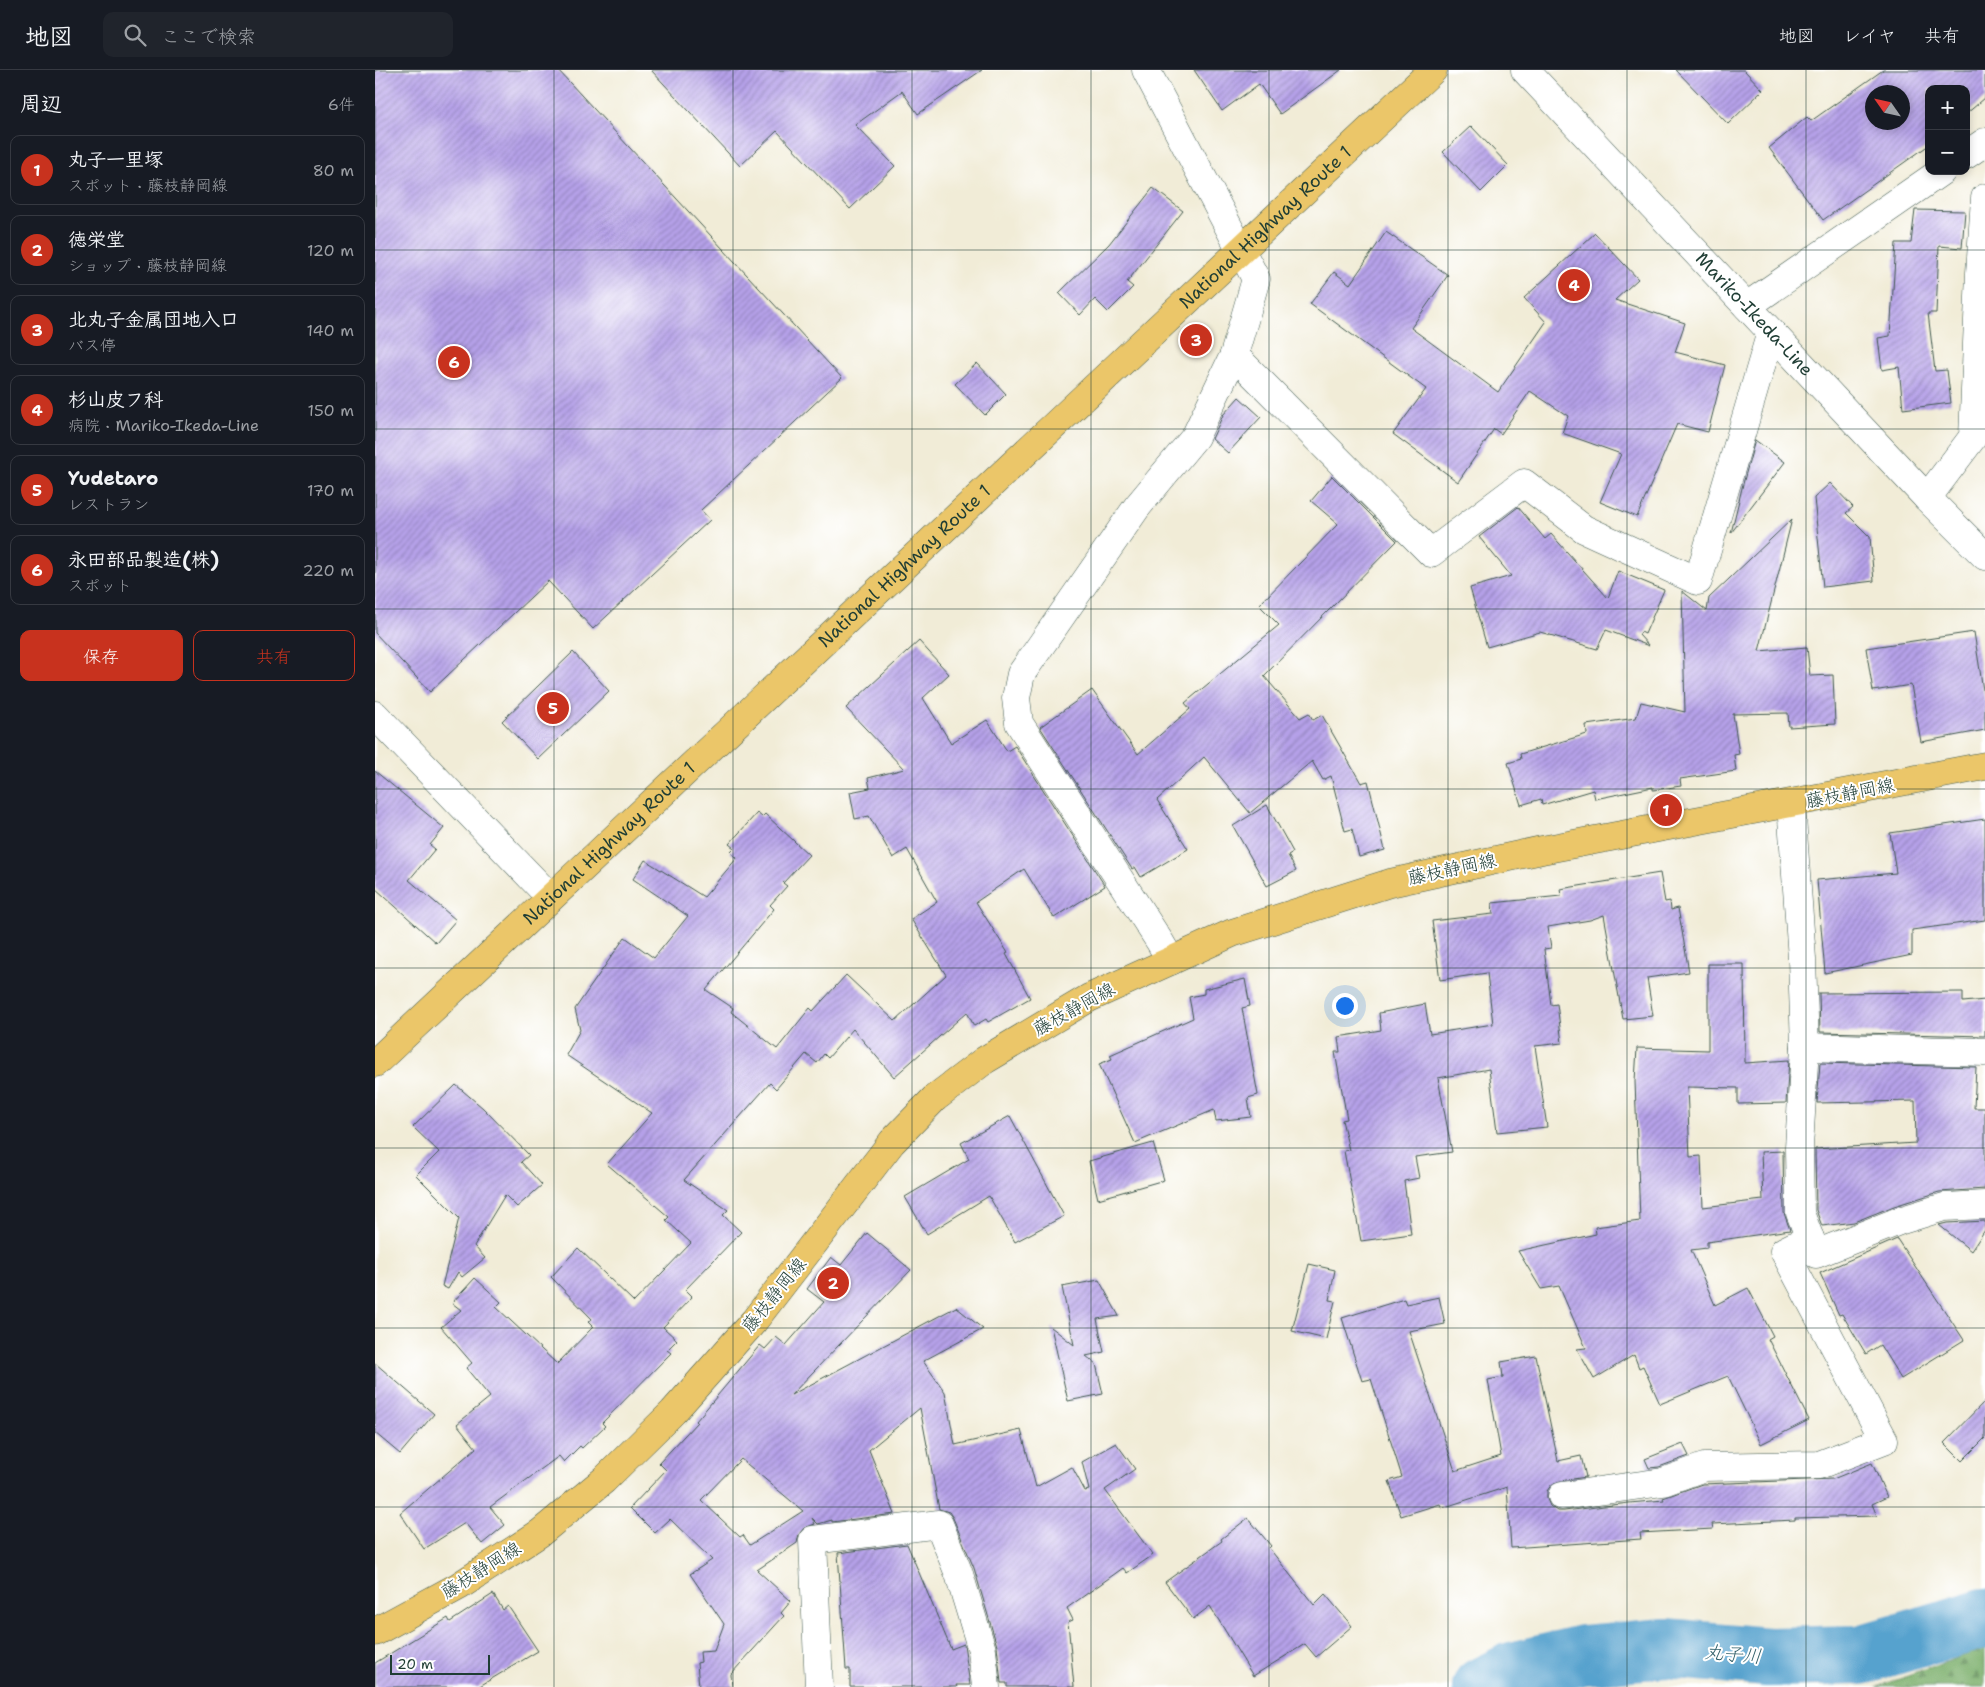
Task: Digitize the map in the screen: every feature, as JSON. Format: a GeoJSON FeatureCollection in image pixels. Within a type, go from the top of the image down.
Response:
{"type":"FeatureCollection","features":[{"type":"Feature","properties":{"kind":"main road","name":"National Highway Route 1"},"geometry":{"type":"LineString","coordinates":[[375,1063],[1433,70]]}},
{"type":"Feature","properties":{"kind":"main road","name":"藤枝静岡線"},"geometry":{"type":"LineString","coordinates":[[375,1632],[459,1586],[540,1533],[605,1480],[673,1412],[754,1321],[891,1142],[935,1098],[985,1060],[1089,998],[1232,934],[1390,883],[1542,850],[1985,766]]}},
{"type":"Feature","properties":{"kind":"street"},"geometry":{"type":"LineString","coordinates":[[1146,70],[1242,250],[1256,280],[1234,355],[1195,437],[1137,507],[1021,674],[1016,698],[1019,723],[1161,942],[1171,961]]}},
{"type":"Feature","properties":{"kind":"street","name":"Mariko-Ikeda-Line"},"geometry":{"type":"LineString","coordinates":[[1525,70],[1927,498],[1985,556]]}},
{"type":"Feature","properties":{"kind":"street"},"geometry":{"type":"LineString","coordinates":[[1970,152],[1985,142]]}},
{"type":"Feature","properties":{"kind":"street"},"geometry":{"type":"LineString","coordinates":[[1747,306],[1936,175]]}},
{"type":"Feature","properties":{"kind":"street"},"geometry":{"type":"LineString","coordinates":[[1927,498],[1973,437],[1985,198]]}},
{"type":"Feature","properties":{"kind":"street"},"geometry":{"type":"LineString","coordinates":[[1234,355],[1431,553],[1524,483],[1584,529],[1698,581],[1771,332]]}},
{"type":"Feature","properties":{"kind":"street"},"geometry":{"type":"LineString","coordinates":[[375,714],[550,897]]}},
{"type":"Feature","properties":{"kind":"street"},"geometry":{"type":"LineString","coordinates":[[1791,804],[1802,959],[1805,1047],[1799,1147],[1800,1213],[1816,1254],[1899,1221],[1944,1207],[1985,1205]]}},
{"type":"Feature","properties":{"kind":"street"},"geometry":{"type":"LineString","coordinates":[[1805,1047],[1985,1052]]}},
{"type":"Feature","properties":{"kind":"street"},"geometry":{"type":"LineString","coordinates":[[1562,1496],[1663,1482],[1704,1467],[1819,1465],[1884,1440],[1784,1251],[1810,1238]]}},
{"type":"Feature","properties":{"kind":"street"},"geometry":{"type":"LineString","coordinates":[[819,1687],[813,1540],[939,1524],[959,1574],[982,1650],[986,1687]]}},
{"type":"Feature","properties":{"kind":"green space"},"geometry":{"type":"Polygon","coordinates":[[[1985,1648],[1985,1687],[1877,1687],[1985,1648]]]}},
{"type":"Feature","properties":{"kind":"building"},"geometry":{"type":"Polygon","coordinates":[[[375,70],[558,70],[842,378],[701,510],[710,520],[593,629],[548,581],[430,692],[375,633],[375,70]]]}},
{"type":"Feature","properties":{"kind":"building"},"geometry":{"type":"Polygon","coordinates":[[[651,70],[982,70],[918,114],[902,91],[855,125],[895,166],[850,209],[777,131],[740,166],[651,70]]]}},
{"type":"Feature","properties":{"kind":"building"},"geometry":{"type":"Polygon","coordinates":[[[1194,70],[1341,70],[1280,114],[1259,84],[1222,111],[1194,70]]]}},
{"type":"Feature","properties":{"kind":"building"},"geometry":{"type":"Polygon","coordinates":[[[1676,70],[1744,70],[1763,90],[1728,124],[1676,70]]]}},
{"type":"Feature","properties":{"kind":"building"},"geometry":{"type":"Polygon","coordinates":[[[1883,70],[1985,70],[1985,98],[1970,111],[1970,85],[1925,85],[1925,148],[1823,220],[1769,148],[1807,117],[1811,121],[1883,70]]]}},
{"type":"Feature","properties":{"kind":"building"},"geometry":{"type":"Polygon","coordinates":[[[1471,126],[1508,165],[1481,192],[1443,152],[1471,126]]]}},
{"type":"Feature","properties":{"kind":"building"},"geometry":{"type":"Polygon","coordinates":[[[1153,188],[1183,211],[1127,282],[1133,287],[1108,312],[1095,299],[1080,315],[1059,293],[1109,244],[1153,188]]]}},
{"type":"Feature","properties":{"kind":"building"},"geometry":{"type":"Polygon","coordinates":[[[1915,210],[1965,211],[1962,248],[1939,246],[1936,313],[1928,313],[1935,371],[1947,370],[1951,403],[1903,409],[1899,367],[1882,370],[1878,338],[1890,336],[1896,243],[1911,243],[1915,210]]]}},
{"type":"Feature","properties":{"kind":"building"},"geometry":{"type":"Polygon","coordinates":[[[1386,232],[1448,275],[1411,328],[1498,392],[1546,322],[1524,298],[1595,233],[1638,279],[1615,300],[1685,323],[1675,352],[1725,365],[1708,432],[1677,424],[1637,517],[1600,502],[1621,454],[1562,433],[1568,416],[1530,391],[1501,434],[1494,429],[1458,482],[1393,434],[1426,389],[1310,304],[1334,272],[1350,284],[1386,232]]]}},
{"type":"Feature","properties":{"kind":"building"},"geometry":{"type":"Polygon","coordinates":[[[977,363],[1006,394],[985,415],[955,384],[977,363]]]}},
{"type":"Feature","properties":{"kind":"building"},"geometry":{"type":"Polygon","coordinates":[[[1239,397],[1261,417],[1228,453],[1212,439],[1223,415],[1239,397]]]}},
{"type":"Feature","properties":{"kind":"building"},"geometry":{"type":"Polygon","coordinates":[[[1755,440],[1785,462],[1731,533],[1743,484],[1755,440]]]}},
{"type":"Feature","properties":{"kind":"building"},"geometry":{"type":"Polygon","coordinates":[[[1332,476],[1397,541],[1264,676],[1300,718],[1309,713],[1313,720],[1322,715],[1361,783],[1368,781],[1385,850],[1359,857],[1352,829],[1345,831],[1331,776],[1323,780],[1312,761],[1250,813],[1204,757],[1157,800],[1188,849],[1141,877],[1135,867],[1132,869],[1040,727],[1092,690],[1138,754],[1190,709],[1185,703],[1279,625],[1259,605],[1338,524],[1311,501],[1332,476]]]}},
{"type":"Feature","properties":{"kind":"building"},"geometry":{"type":"Polygon","coordinates":[[[1830,483],[1853,507],[1846,513],[1870,537],[1874,581],[1823,587],[1814,498],[1830,483]]]}},
{"type":"Feature","properties":{"kind":"building"},"geometry":{"type":"Polygon","coordinates":[[[1518,507],[1545,539],[1551,534],[1608,598],[1618,571],[1664,590],[1645,634],[1641,632],[1639,635],[1649,646],[1606,630],[1597,649],[1540,632],[1487,647],[1470,588],[1511,576],[1479,537],[1518,507]]]}},
{"type":"Feature","properties":{"kind":"building"},"geometry":{"type":"Polygon","coordinates":[[[1792,519],[1759,651],[1807,647],[1810,676],[1833,675],[1835,724],[1789,727],[1788,713],[1733,714],[1739,754],[1734,755],[1736,771],[1680,779],[1681,786],[1653,790],[1653,787],[1595,799],[1593,790],[1542,805],[1541,799],[1521,805],[1508,763],[1521,759],[1520,754],[1587,734],[1586,725],[1636,718],[1641,702],[1685,712],[1682,591],[1707,611],[1709,598],[1792,519]]]}},
{"type":"Feature","properties":{"kind":"building"},"geometry":{"type":"Polygon","coordinates":[[[1974,632],[1985,703],[1985,730],[1921,742],[1911,685],[1873,691],[1866,648],[1974,632]]]}},
{"type":"Feature","properties":{"kind":"building"},"geometry":{"type":"Polygon","coordinates":[[[919,641],[949,674],[923,698],[951,743],[987,720],[1007,751],[1015,746],[1105,886],[1054,918],[1024,869],[976,902],[1008,953],[1006,954],[1030,998],[988,1022],[986,1019],[974,1026],[967,1012],[894,1077],[853,1029],[828,1058],[824,1054],[817,1063],[806,1054],[776,1089],[770,1083],[684,1180],[728,1210],[723,1215],[741,1232],[685,1290],[692,1297],[663,1327],[677,1340],[667,1350],[671,1353],[602,1423],[605,1426],[582,1448],[580,1446],[564,1462],[559,1456],[490,1507],[505,1525],[482,1544],[465,1523],[424,1549],[400,1513],[476,1448],[457,1424],[490,1397],[466,1368],[472,1363],[441,1327],[461,1310],[452,1303],[475,1278],[501,1302],[496,1307],[557,1364],[593,1327],[588,1322],[592,1319],[551,1277],[578,1248],[634,1302],[691,1243],[666,1220],[669,1217],[607,1164],[652,1113],[566,1055],[580,1030],[575,1009],[625,937],[654,958],[688,916],[633,879],[645,860],[704,897],[737,858],[730,852],[734,848],[729,844],[757,813],[762,817],[765,814],[809,855],[783,883],[787,886],[770,905],[774,909],[706,990],[733,1008],[731,1012],[777,1049],[810,1008],[813,1011],[846,975],[895,1021],[946,975],[911,919],[937,902],[907,849],[893,858],[869,816],[855,819],[850,792],[870,788],[868,778],[904,769],[846,708],[919,641]]]}},
{"type":"Feature","properties":{"kind":"building"},"geometry":{"type":"Polygon","coordinates":[[[573,652],[609,691],[538,759],[502,721],[573,652]]]}},
{"type":"Feature","properties":{"kind":"building"},"geometry":{"type":"Polygon","coordinates":[[[375,771],[444,828],[430,845],[435,849],[409,880],[456,920],[436,943],[375,888],[375,771]]]}},
{"type":"Feature","properties":{"kind":"building"},"geometry":{"type":"Polygon","coordinates":[[[1267,805],[1293,852],[1288,855],[1296,871],[1267,886],[1233,826],[1267,805]]]}},
{"type":"Feature","properties":{"kind":"building"},"geometry":{"type":"Polygon","coordinates":[[[1985,819],[1985,920],[1912,930],[1912,955],[1825,973],[1817,880],[1896,873],[1890,833],[1985,819]]]}},
{"type":"Feature","properties":{"kind":"building"},"geometry":{"type":"Polygon","coordinates":[[[1660,873],[1665,902],[1670,901],[1671,910],[1678,908],[1689,972],[1647,978],[1653,1016],[1623,1019],[1604,915],[1590,920],[1548,927],[1551,948],[1544,949],[1551,1005],[1557,1004],[1562,1043],[1535,1046],[1547,1127],[1497,1132],[1489,1069],[1438,1078],[1452,1152],[1415,1157],[1419,1178],[1404,1181],[1411,1234],[1361,1241],[1344,1151],[1349,1150],[1342,1120],[1347,1119],[1335,1052],[1340,1052],[1338,1037],[1381,1030],[1379,1013],[1425,1004],[1430,1034],[1493,1024],[1487,973],[1440,980],[1432,921],[1493,914],[1492,903],[1561,896],[1560,889],[1660,873]]]}},
{"type":"Feature","properties":{"kind":"building"},"geometry":{"type":"Polygon","coordinates":[[[1708,964],[1744,964],[1745,1063],[1789,1060],[1786,1103],[1738,1104],[1738,1088],[1687,1087],[1690,1157],[1701,1156],[1703,1207],[1763,1200],[1761,1152],[1783,1151],[1784,1213],[1790,1230],[1707,1242],[1707,1248],[1691,1250],[1715,1305],[1748,1288],[1773,1336],[1768,1339],[1809,1420],[1761,1444],[1728,1376],[1660,1404],[1643,1366],[1639,1368],[1634,1355],[1594,1379],[1577,1349],[1586,1348],[1559,1286],[1541,1289],[1518,1251],[1596,1234],[1595,1227],[1640,1221],[1635,1081],[1637,1048],[1708,1050],[1708,964]]]}},
{"type":"Feature","properties":{"kind":"building"},"geometry":{"type":"Polygon","coordinates":[[[1245,979],[1250,1006],[1242,1008],[1258,1095],[1248,1098],[1251,1117],[1216,1121],[1214,1110],[1135,1143],[1099,1064],[1112,1059],[1110,1055],[1193,1018],[1189,997],[1204,994],[1204,989],[1245,979]]]}},
{"type":"Feature","properties":{"kind":"building"},"geometry":{"type":"Polygon","coordinates":[[[1963,992],[1963,1002],[1985,1000],[1985,1036],[1820,1032],[1819,993],[1963,992]]]}},
{"type":"Feature","properties":{"kind":"building"},"geometry":{"type":"Polygon","coordinates":[[[1820,1063],[1976,1067],[1974,1108],[1985,1108],[1985,1189],[1939,1192],[1894,1206],[1854,1222],[1822,1226],[1816,1210],[1815,1149],[1916,1143],[1915,1101],[1817,1103],[1820,1063]]]}},
{"type":"Feature","properties":{"kind":"building"},"geometry":{"type":"Polygon","coordinates":[[[456,1085],[483,1108],[529,1155],[521,1162],[542,1185],[517,1207],[505,1195],[474,1246],[485,1258],[462,1277],[458,1272],[448,1289],[442,1286],[459,1218],[416,1175],[439,1152],[413,1127],[456,1085]]]}},
{"type":"Feature","properties":{"kind":"building"},"geometry":{"type":"Polygon","coordinates":[[[1010,1116],[1064,1216],[1015,1242],[989,1196],[927,1234],[905,1197],[969,1159],[961,1143],[1010,1116]]]}},
{"type":"Feature","properties":{"kind":"building"},"geometry":{"type":"Polygon","coordinates":[[[1153,1143],[1164,1180],[1098,1199],[1089,1161],[1153,1143]]]}},
{"type":"Feature","properties":{"kind":"building"},"geometry":{"type":"Polygon","coordinates":[[[1985,1221],[1985,1230],[1971,1251],[1939,1225],[1947,1223],[1985,1221]]]}},
{"type":"Feature","properties":{"kind":"building"},"geometry":{"type":"Polygon","coordinates":[[[867,1233],[911,1270],[791,1395],[956,1307],[983,1329],[923,1361],[945,1392],[955,1445],[1021,1430],[1036,1487],[1072,1467],[1085,1491],[1089,1490],[1082,1462],[1116,1443],[1135,1469],[1105,1490],[1153,1555],[1127,1573],[1123,1568],[1067,1608],[1073,1620],[1068,1622],[1074,1687],[1007,1687],[1007,1683],[1001,1683],[997,1646],[974,1568],[953,1518],[949,1512],[939,1509],[920,1408],[869,1450],[895,1514],[832,1522],[832,1520],[818,1524],[812,1518],[815,1524],[804,1528],[799,1534],[797,1543],[757,1570],[791,1601],[781,1613],[784,1616],[731,1674],[732,1687],[699,1687],[697,1663],[701,1662],[700,1652],[714,1651],[724,1624],[690,1574],[712,1560],[670,1519],[655,1533],[630,1508],[666,1470],[659,1463],[697,1422],[760,1345],[765,1349],[776,1337],[786,1345],[824,1302],[807,1289],[831,1257],[841,1265],[867,1233]],[[741,1459],[701,1500],[740,1537],[743,1535],[750,1545],[803,1511],[741,1459]]]}},
{"type":"Feature","properties":{"kind":"building"},"geometry":{"type":"Polygon","coordinates":[[[1897,1239],[1964,1340],[1901,1379],[1880,1345],[1866,1354],[1842,1314],[1839,1315],[1820,1273],[1897,1239]]]}},
{"type":"Feature","properties":{"kind":"building"},"geometry":{"type":"Polygon","coordinates":[[[1309,1264],[1335,1270],[1329,1300],[1335,1301],[1326,1339],[1292,1331],[1309,1264]]]}},
{"type":"Feature","properties":{"kind":"building"},"geometry":{"type":"Polygon","coordinates":[[[1099,1280],[1119,1316],[1097,1319],[1104,1352],[1086,1356],[1096,1364],[1103,1394],[1068,1401],[1051,1327],[1074,1345],[1062,1287],[1099,1280]]]}},
{"type":"Feature","properties":{"kind":"building"},"geometry":{"type":"Polygon","coordinates":[[[1439,1297],[1445,1324],[1409,1331],[1455,1471],[1501,1456],[1488,1380],[1503,1377],[1501,1362],[1536,1356],[1558,1461],[1581,1456],[1586,1477],[1552,1484],[1547,1491],[1547,1499],[1550,1506],[1557,1511],[1664,1500],[1663,1498],[1702,1484],[1833,1479],[1872,1463],[1887,1497],[1872,1504],[1877,1516],[1795,1518],[1795,1520],[1712,1524],[1713,1529],[1640,1533],[1641,1539],[1511,1548],[1507,1487],[1442,1508],[1440,1504],[1401,1516],[1389,1481],[1402,1477],[1371,1379],[1362,1381],[1342,1318],[1404,1299],[1406,1304],[1439,1297]]]}},
{"type":"Feature","properties":{"kind":"building"},"geometry":{"type":"Polygon","coordinates":[[[375,1363],[434,1414],[400,1454],[375,1433],[375,1363]]]}},
{"type":"Feature","properties":{"kind":"building"},"geometry":{"type":"Polygon","coordinates":[[[1985,1401],[1985,1438],[1962,1461],[1944,1443],[1985,1401]]]}},
{"type":"Feature","properties":{"kind":"building"},"geometry":{"type":"Polygon","coordinates":[[[1683,1444],[1689,1456],[1659,1467],[1649,1468],[1645,1459],[1683,1444]]]}},
{"type":"Feature","properties":{"kind":"building"},"geometry":{"type":"Polygon","coordinates":[[[1248,1518],[1314,1605],[1325,1594],[1352,1626],[1316,1657],[1305,1644],[1253,1676],[1210,1606],[1193,1619],[1165,1582],[1222,1541],[1221,1539],[1248,1518]]]}},
{"type":"Feature","properties":{"kind":"building"},"geometry":{"type":"Polygon","coordinates":[[[907,1544],[951,1649],[964,1644],[970,1685],[956,1685],[957,1687],[850,1687],[850,1669],[846,1669],[838,1553],[907,1544]]]}},
{"type":"Feature","properties":{"kind":"building"},"geometry":{"type":"Polygon","coordinates":[[[493,1594],[503,1610],[508,1606],[538,1651],[478,1687],[375,1687],[375,1663],[448,1618],[450,1622],[493,1594]]]}},
{"type":"Feature","properties":{"kind":"waterway","name":"丸子川"},"geometry":{"type":"LineString","coordinates":[[1482,1687],[1512,1672],[1583,1655],[1666,1648],[1768,1657],[1860,1655],[1985,1618]]}},
{"type":"Feature","properties":{"kind":"place","name":"杉山皮フ科"},"geometry":{"type":"Point","coordinates":[1574,285]}},
{"type":"Feature","properties":{"kind":"place","name":"北丸子金属団地入口"},"geometry":{"type":"Point","coordinates":[1196,340]}},
{"type":"Feature","properties":{"kind":"place","name":"永田部品製造(株)"},"geometry":{"type":"Point","coordinates":[454,362]}},
{"type":"Feature","properties":{"kind":"place","name":"Yudetaro"},"geometry":{"type":"Point","coordinates":[553,708]}},
{"type":"Feature","properties":{"kind":"place","name":"丸子一里塚"},"geometry":{"type":"Point","coordinates":[1666,810]}},
{"type":"Feature","properties":{"kind":"place","name":"徳栄堂"},"geometry":{"type":"Point","coordinates":[833,1283]}}]}
